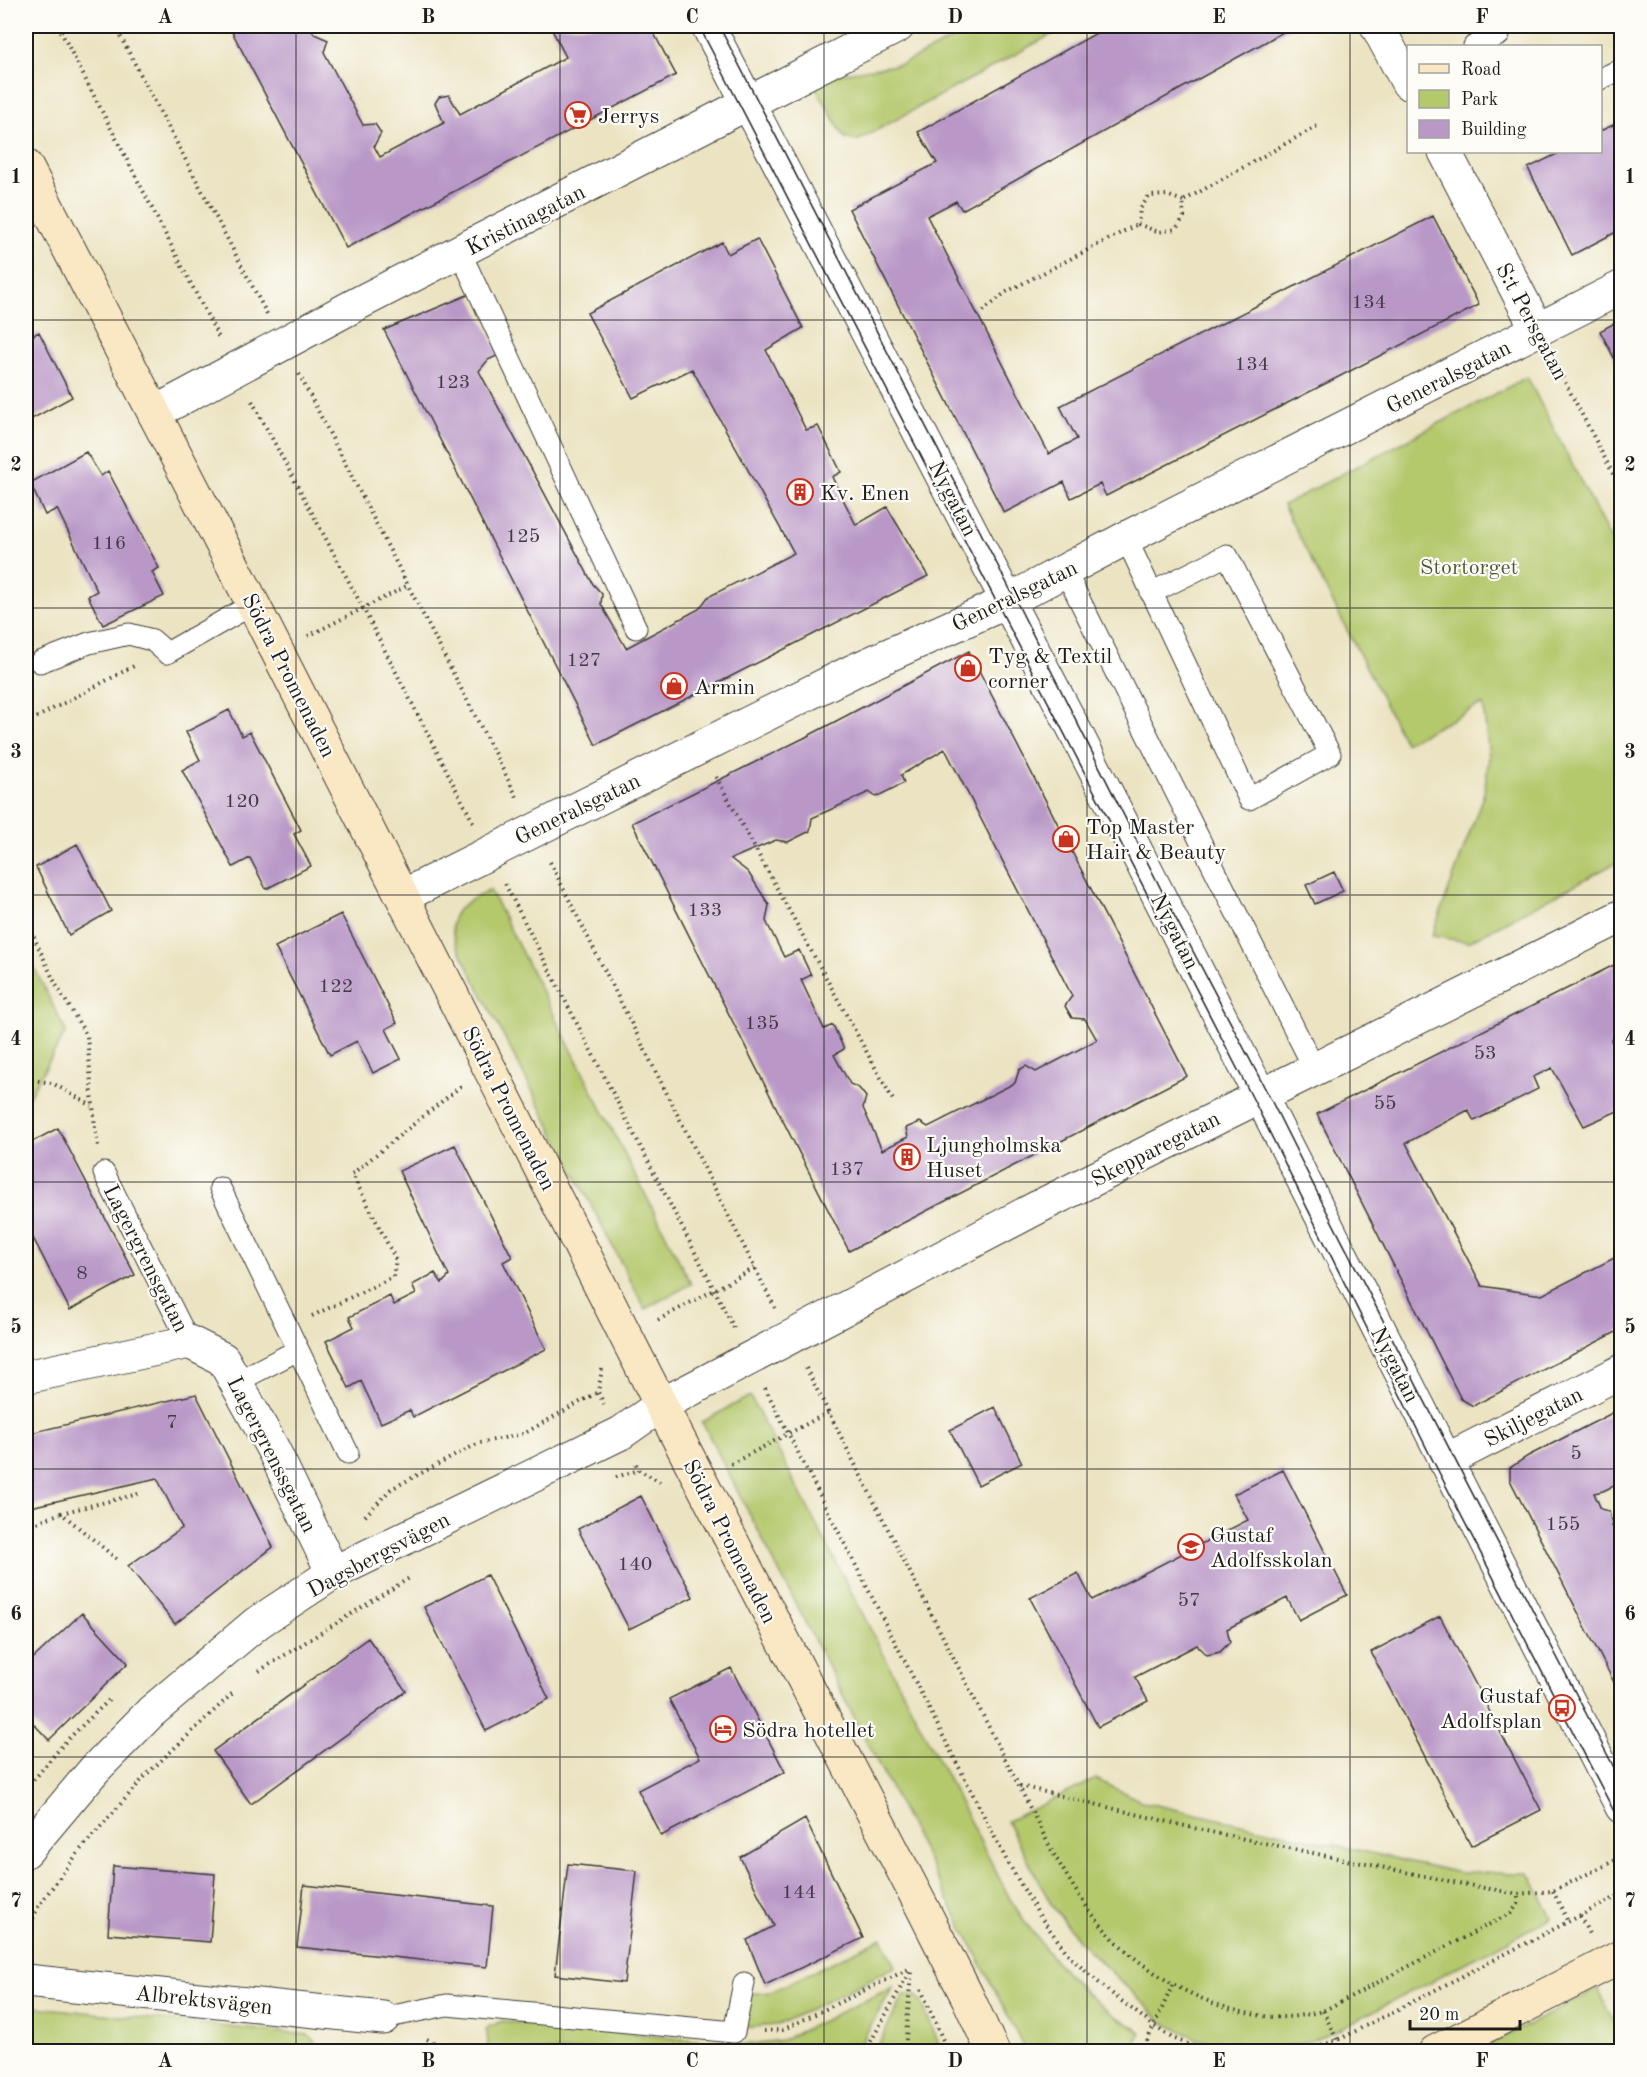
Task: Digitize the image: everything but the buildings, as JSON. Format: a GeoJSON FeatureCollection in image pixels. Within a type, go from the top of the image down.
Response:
{"type":"FeatureCollection","features":[{"type":"Feature","properties":{"kind":"main road","name":"Södra Promenaden"},"geometry":{"type":"LineString","coordinates":[[26,166],[403,896],[700,1481],[922,1907],[993,2052]]}},
{"type":"Feature","properties":{"kind":"main road"},"geometry":{"type":"LineString","coordinates":[[1435,2052],[1622,1956]]}},
{"type":"Feature","properties":{"kind":"street","name":"Nygatan"},"geometry":{"type":"LineString","coordinates":[[708,26],[1008,601],[1622,1807]]}},
{"type":"Feature","properties":{"kind":"street","name":"Kristinagatan"},"geometry":{"type":"LineString","coordinates":[[154,413],[357,304],[898,26]]}},
{"type":"Feature","properties":{"kind":"street"},"geometry":{"type":"LineString","coordinates":[[1377,26],[1407,78]]}},
{"type":"Feature","properties":{"kind":"street","name":"S:t Persgatan"},"geometry":{"type":"LineString","coordinates":[[1446,153],[1538,331]]}},
{"type":"Feature","properties":{"kind":"street","name":"Generalsgatan"},"geometry":{"type":"LineString","coordinates":[[403,896],[853,671],[1008,601],[1126,538],[1622,287]]}},
{"type":"Feature","properties":{"kind":"street","name":"Skepparegatan"},"geometry":{"type":"LineString","coordinates":[[661,1405],[1044,1204],[1622,916]]}},
{"type":"Feature","properties":{"kind":"street"},"geometry":{"type":"LineString","coordinates":[[26,1377],[189,1342]]}},
{"type":"Feature","properties":{"kind":"street","name":"Lagergrenssgatan"},"geometry":{"type":"LineString","coordinates":[[189,1342],[223,1359],[273,1449],[333,1573]]}},
{"type":"Feature","properties":{"kind":"street","name":"Skiljegatan"},"geometry":{"type":"LineString","coordinates":[[1445,1461],[1622,1371]]}},
{"type":"Feature","properties":{"kind":"street","name":"Dagsbergsvägen"},"geometry":{"type":"LineString","coordinates":[[26,1851],[95,1769],[151,1712],[257,1623],[333,1573],[621,1433],[661,1405]]}},
{"type":"Feature","properties":{"kind":"street","name":"Albrektsvägen"},"geometry":{"type":"LineString","coordinates":[[26,1981],[383,2018]]}},
{"type":"Feature","properties":{"kind":"lane"},"geometry":{"type":"LineString","coordinates":[[1477,45],[1503,36]]}},
{"type":"Feature","properties":{"kind":"lane"},"geometry":{"type":"LineString","coordinates":[[1602,78],[1622,69]]}},
{"type":"Feature","properties":{"kind":"lane"},"geometry":{"type":"LineString","coordinates":[[460,252],[636,628]]}},
{"type":"Feature","properties":{"kind":"lane"},"geometry":{"type":"LineString","coordinates":[[1126,538],[1151,592],[1250,799],[1330,754],[1227,555],[1151,592]]}},
{"type":"Feature","properties":{"kind":"lane"},"geometry":{"type":"LineString","coordinates":[[1065,571],[1314,1068]]}},
{"type":"Feature","properties":{"kind":"lane"},"geometry":{"type":"LineString","coordinates":[[40,662],[89,643],[129,634],[152,640],[167,653],[253,604]]}},
{"type":"Feature","properties":{"kind":"lane","name":"Lagergrensgatan"},"geometry":{"type":"LineString","coordinates":[[104,1173],[189,1342]]}},
{"type":"Feature","properties":{"kind":"lane"},"geometry":{"type":"LineString","coordinates":[[220,1188],[348,1453]]}},
{"type":"Feature","properties":{"kind":"lane"},"geometry":{"type":"LineString","coordinates":[[236,1382],[298,1350]]}},
{"type":"Feature","properties":{"kind":"lane"},"geometry":{"type":"LineString","coordinates":[[383,2018],[447,2005],[734,2032],[744,1983]]}},
{"type":"Feature","properties":{"kind":"path"},"geometry":{"type":"LineString","coordinates":[[58,26],[235,370],[363,608],[1002,1851],[1039,1915],[1071,1958],[1154,2026],[1172,2038],[1208,2052]]}},
{"type":"Feature","properties":{"kind":"path"},"geometry":{"type":"LineString","coordinates":[[115,26],[284,345],[534,830],[1053,1853],[1093,1916],[1119,1944],[1145,1966],[1173,1984],[1203,1999],[1243,2013],[1283,2017],[1302,2016],[1323,2011],[1511,1913],[1518,1904],[1518,1894]]}},
{"type":"Feature","properties":{"kind":"path"},"geometry":{"type":"LineString","coordinates":[[1138,224],[1140,209],[1149,196],[1167,195],[1183,201],[1319,125]]}},
{"type":"Feature","properties":{"kind":"path"},"geometry":{"type":"LineString","coordinates":[[983,311],[1006,292],[1138,224],[1158,232],[1176,229],[1184,217],[1183,201]]}},
{"type":"Feature","properties":{"kind":"path","name":"S:t Persgatan"},"geometry":{"type":"LineString","coordinates":[[1538,331],[1622,491]]}},
{"type":"Feature","properties":{"kind":"path"},"geometry":{"type":"LineString","coordinates":[[363,608],[407,586]]}},
{"type":"Feature","properties":{"kind":"path"},"geometry":{"type":"LineString","coordinates":[[26,723],[149,658],[167,653]]}},
{"type":"Feature","properties":{"kind":"path"},"geometry":{"type":"LineString","coordinates":[[700,747],[893,1100]]}},
{"type":"Feature","properties":{"kind":"path"},"geometry":{"type":"LineString","coordinates":[[26,920],[55,983],[87,1036],[93,1107],[104,1173]]}},
{"type":"Feature","properties":{"kind":"path"},"geometry":{"type":"LineString","coordinates":[[26,1079],[52,1083],[93,1107]]}},
{"type":"Feature","properties":{"kind":"path"},"geometry":{"type":"LineString","coordinates":[[287,1328],[393,1277],[396,1260],[352,1174],[463,1083]]}},
{"type":"Feature","properties":{"kind":"path"},"geometry":{"type":"LineString","coordinates":[[598,1392],[604,1362],[599,1351],[755,1268]]}},
{"type":"Feature","properties":{"kind":"path"},"geometry":{"type":"LineString","coordinates":[[611,1479],[639,1470],[653,1476],[672,1495],[830,1412]]}},
{"type":"Feature","properties":{"kind":"path"},"geometry":{"type":"LineString","coordinates":[[26,1526],[61,1513],[142,1493]]}},
{"type":"Feature","properties":{"kind":"path"},"geometry":{"type":"LineString","coordinates":[[61,1513],[118,1560]]}},
{"type":"Feature","properties":{"kind":"path"},"geometry":{"type":"LineString","coordinates":[[253,1675],[417,1574]]}},
{"type":"Feature","properties":{"kind":"path"},"geometry":{"type":"LineString","coordinates":[[26,1935],[39,1905],[81,1849],[148,1773],[236,1690]]}},
{"type":"Feature","properties":{"kind":"path"},"geometry":{"type":"LineString","coordinates":[[1019,1786],[1206,1831],[1518,1894],[1553,1891],[1622,1857]]}},
{"type":"Feature","properties":{"kind":"path"},"geometry":{"type":"LineString","coordinates":[[1553,1891],[1568,1922]]}},
{"type":"Feature","properties":{"kind":"path"},"geometry":{"type":"LineString","coordinates":[[1305,2052],[1337,2040],[1622,1894]]}},
{"type":"Feature","properties":{"kind":"path"},"geometry":{"type":"LineString","coordinates":[[782,2030],[911,1968]]}},
{"type":"Feature","properties":{"kind":"path"},"geometry":{"type":"LineString","coordinates":[[865,2052],[911,1968]]}},
{"type":"Feature","properties":{"kind":"path"},"geometry":{"type":"LineString","coordinates":[[905,2052],[911,1968]]}},
{"type":"Feature","properties":{"kind":"path"},"geometry":{"type":"LineString","coordinates":[[1142,2052],[1173,1984]]}},
{"type":"Feature","properties":{"kind":"path"},"geometry":{"type":"LineString","coordinates":[[1323,2011],[1337,2040]]}},
{"type":"Feature","properties":{"kind":"path"},"geometry":{"type":"LineString","coordinates":[[1311,2052],[1322,2046]]}},
{"type":"Feature","properties":{"kind":"green space"},"geometry":{"type":"Polygon","coordinates":[[[979,26],[1067,26],[857,141],[845,138],[814,85],[839,74],[902,64],[979,26]]]}},
{"type":"Feature","properties":{"kind":"green space","name":"Stortorget"},"geometry":{"type":"Polygon","coordinates":[[[1527,377],[1621,559],[1621,860],[1468,942],[1432,936],[1484,793],[1489,757],[1483,704],[1405,743],[1283,505],[1527,377]]]}},
{"type":"Feature","properties":{"kind":"green space"},"geometry":{"type":"Polygon","coordinates":[[[490,890],[691,1284],[645,1309],[455,942],[452,922],[459,908],[490,890]]]}},
{"type":"Feature","properties":{"kind":"green space"},"geometry":{"type":"Polygon","coordinates":[[[26,951],[66,1032],[26,1101],[26,951]]]}},
{"type":"Feature","properties":{"kind":"green space"},"geometry":{"type":"Polygon","coordinates":[[[750,1396],[1010,1899],[1041,1944],[1077,1985],[1105,2009],[1141,2032],[1131,2051],[1026,2051],[702,1422],[750,1396]]]}},
{"type":"Feature","properties":{"kind":"green space"},"geometry":{"type":"Polygon","coordinates":[[[1096,1779],[1143,1802],[1460,1873],[1529,1873],[1552,1918],[1339,2029],[1311,2041],[1279,2047],[1254,2048],[1198,2039],[1164,2023],[1078,1940],[1051,1904],[1007,1821],[1096,1779]]]}},
{"type":"Feature","properties":{"kind":"green space"},"geometry":{"type":"Polygon","coordinates":[[[882,1938],[895,1967],[778,2025],[740,2028],[748,1994],[771,1992],[882,1938]]]}},
{"type":"Feature","properties":{"kind":"green space"},"geometry":{"type":"Polygon","coordinates":[[[893,1987],[856,2051],[487,2051],[486,2028],[503,2021],[742,2045],[783,2040],[893,1987]]]}},
{"type":"Feature","properties":{"kind":"green space"},"geometry":{"type":"Polygon","coordinates":[[[1598,1989],[1621,2035],[1621,2045],[1608,2052],[1477,2051],[1598,1989]]]}},
{"type":"Feature","properties":{"kind":"green space"},"geometry":{"type":"Polygon","coordinates":[[[904,1995],[915,1995],[921,2001],[942,2051],[875,2051],[904,1995]]]}},
{"type":"Feature","properties":{"kind":"green space"},"geometry":{"type":"Polygon","coordinates":[[[26,2006],[308,2035],[325,2051],[26,2051],[26,2006]]]}},
{"type":"Feature","properties":{"kind":"tram line"},"geometry":{"type":"LineString","coordinates":[[699,26],[1253,1099],[1429,1453],[1622,1827]]}},
{"type":"Feature","properties":{"kind":"tram line"},"geometry":{"type":"LineString","coordinates":[[719,26],[1622,1783]]}},
{"type":"Feature","properties":{"kind":"place","name":"Jerrys"},"geometry":{"type":"Point","coordinates":[578,115]}},
{"type":"Feature","properties":{"kind":"place","name":"Kv. Enen"},"geometry":{"type":"Point","coordinates":[800,492]}},
{"type":"Feature","properties":{"kind":"place","name":"Tyg & Textil corner"},"geometry":{"type":"Point","coordinates":[968,668]}},
{"type":"Feature","properties":{"kind":"place","name":"Armin"},"geometry":{"type":"Point","coordinates":[674,686]}},
{"type":"Feature","properties":{"kind":"place","name":"Top Master Hair & Beauty"},"geometry":{"type":"Point","coordinates":[1066,839]}},
{"type":"Feature","properties":{"kind":"place","name":"Ljungholmska Huset"},"geometry":{"type":"Point","coordinates":[907,1157]}},
{"type":"Feature","properties":{"kind":"place","name":"Gustaf Adolfsskolan"},"geometry":{"type":"Point","coordinates":[1191,1547]}},
{"type":"Feature","properties":{"kind":"place","name":"Gustaf Adolfsplan"},"geometry":{"type":"Point","coordinates":[1562,1708]}},
{"type":"Feature","properties":{"kind":"place","name":"Södra hotellet"},"geometry":{"type":"Point","coordinates":[723,1729]}}]}
